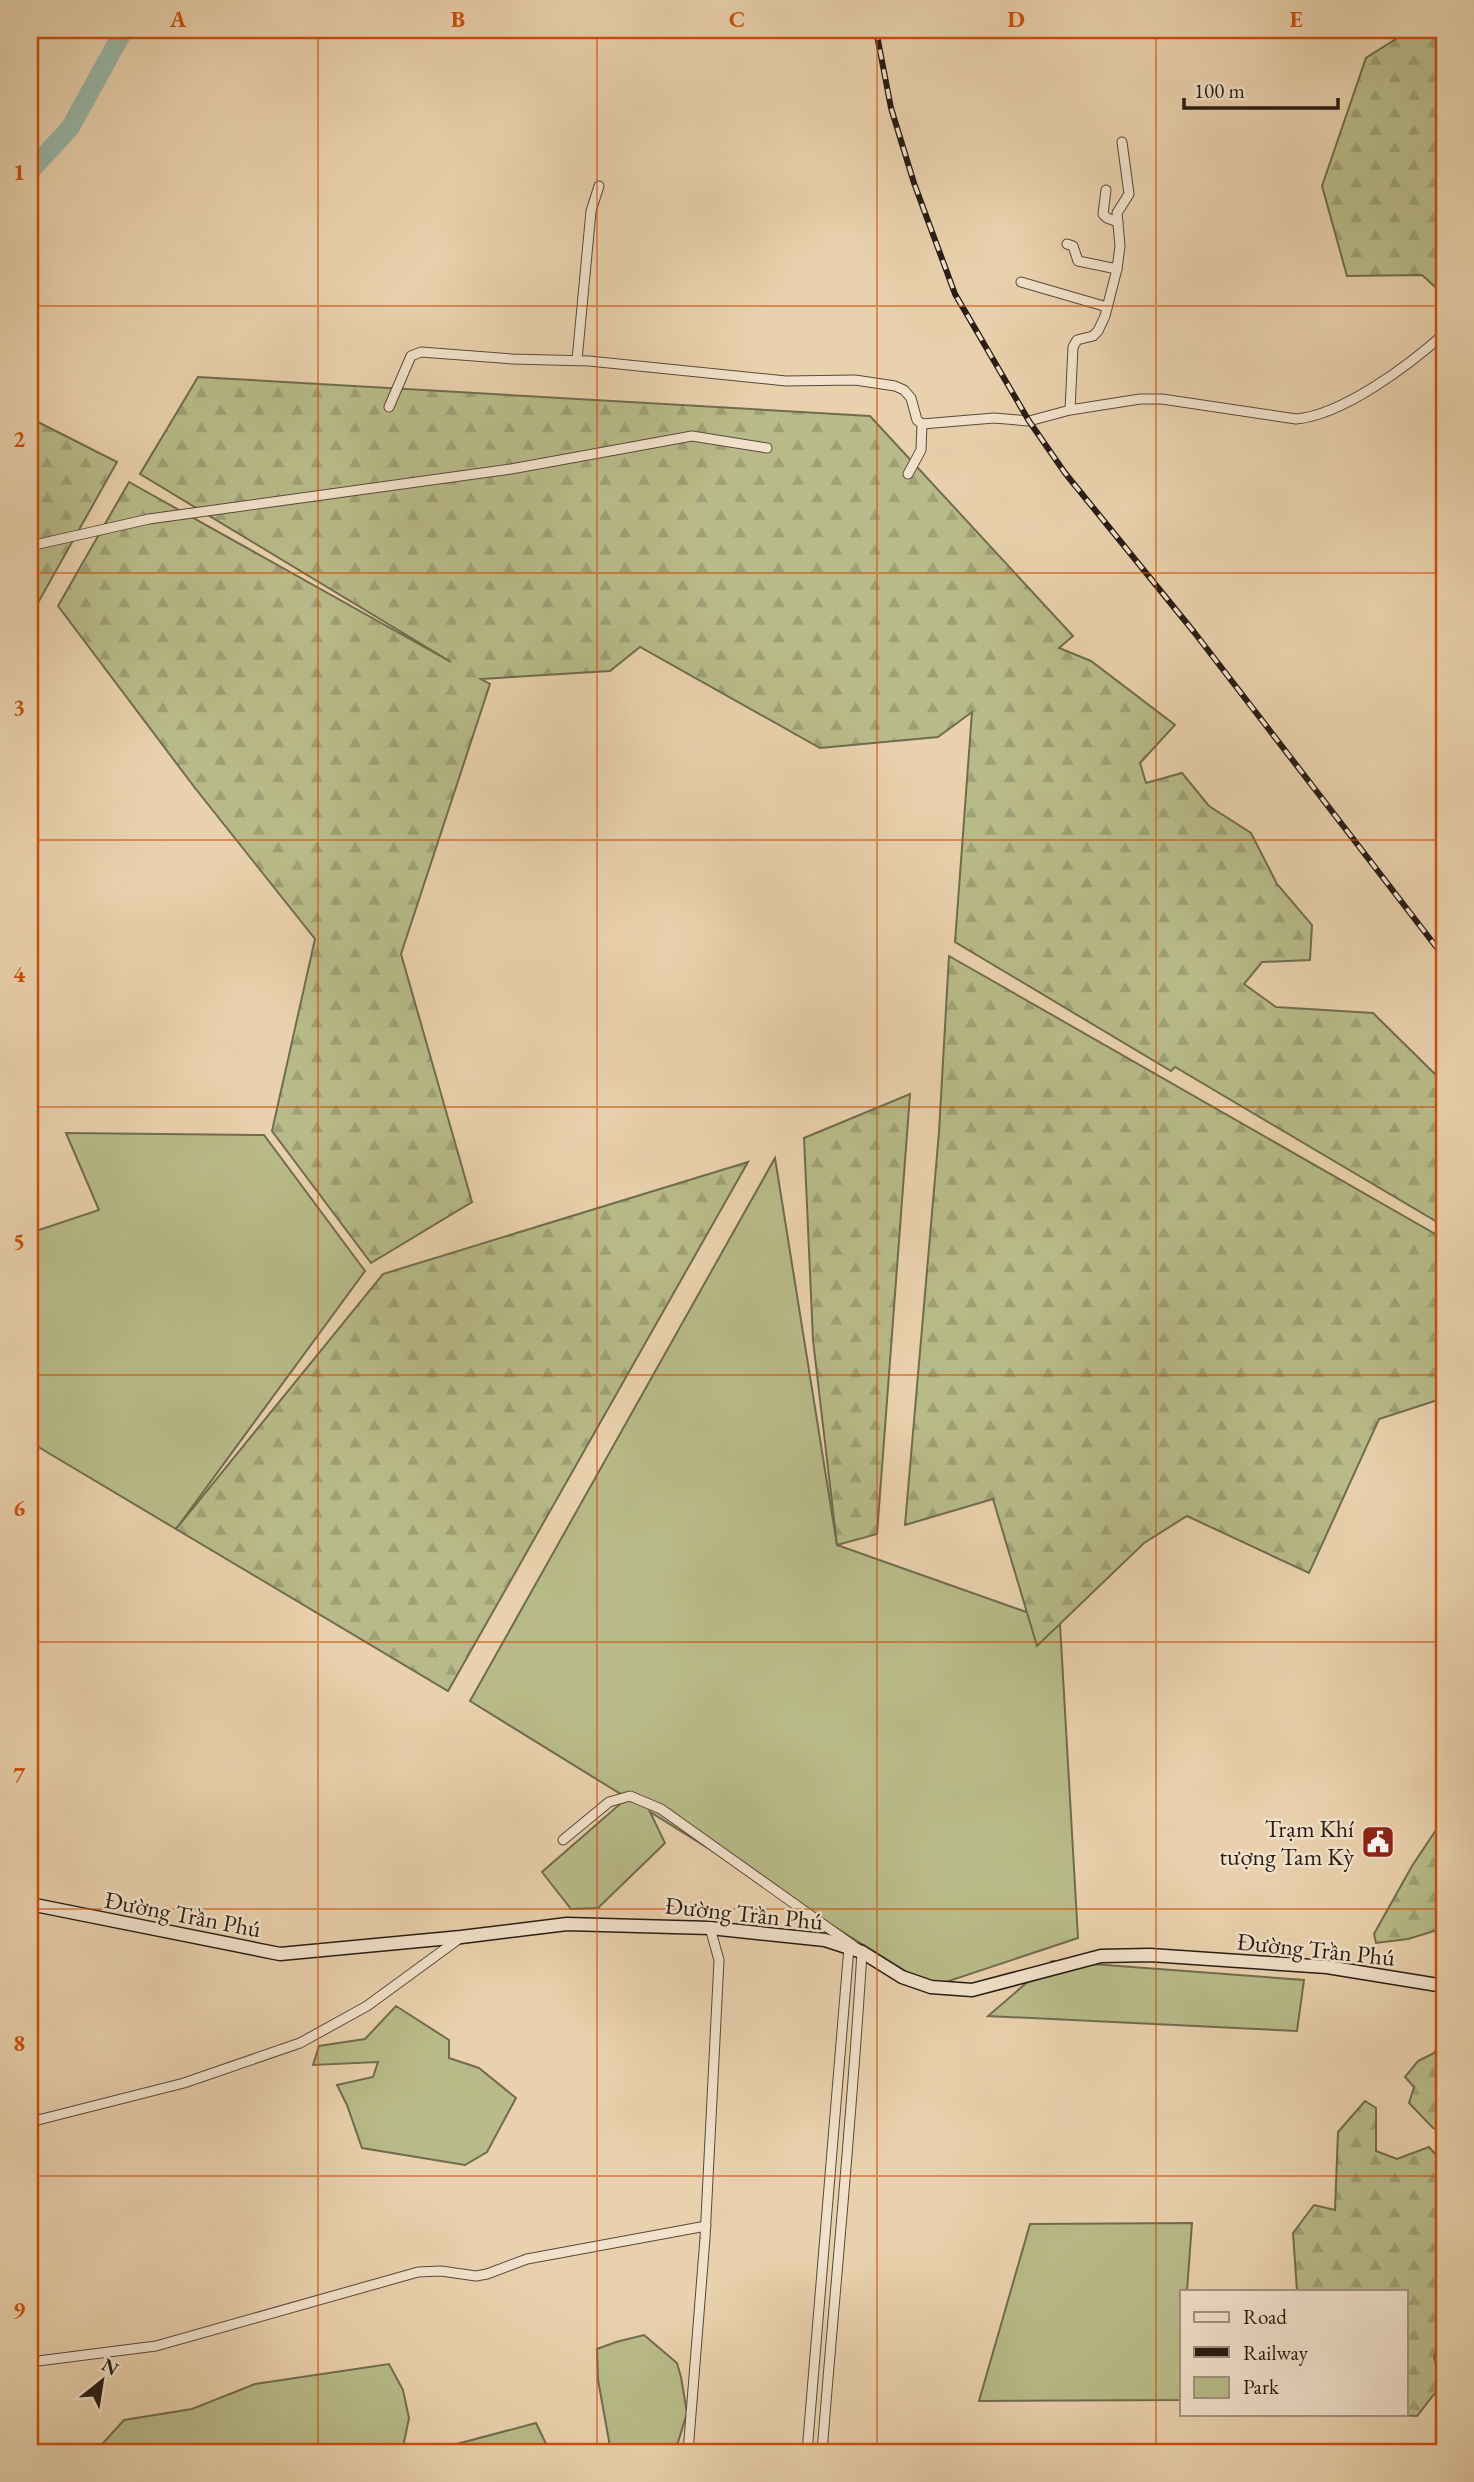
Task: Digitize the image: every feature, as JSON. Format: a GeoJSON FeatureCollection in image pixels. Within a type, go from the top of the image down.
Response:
{"type":"FeatureCollection","features":[{"type":"Feature","properties":{"kind":"main road","name":"Đường Trần Phú"},"geometry":{"type":"LineString","coordinates":[[30,1905],[280,1954],[567,1924],[710,1928],[825,1940],[862,1952],[902,1977],[931,1987],[954,1990],[972,1990],[1101,1956],[1150,1955],[1327,1967],[1444,1986]]}},
{"type":"Feature","properties":{"kind":"street"},"geometry":{"type":"LineString","coordinates":[[1070,410],[1073,347],[1077,340],[1093,337],[1098,331],[1117,269],[1120,246],[1119,209],[1129,194],[1122,142]]}},
{"type":"Feature","properties":{"kind":"street"},"geometry":{"type":"LineString","coordinates":[[577,360],[592,211],[599,186]]}},
{"type":"Feature","properties":{"kind":"street"},"geometry":{"type":"LineString","coordinates":[[1106,190],[1103,214],[1118,222]]}},
{"type":"Feature","properties":{"kind":"street"},"geometry":{"type":"LineString","coordinates":[[1067,244],[1073,246],[1078,261],[1117,269]]}},
{"type":"Feature","properties":{"kind":"street"},"geometry":{"type":"LineString","coordinates":[[1021,282],[1107,307]]}},
{"type":"Feature","properties":{"kind":"street"},"geometry":{"type":"LineString","coordinates":[[389,407],[408,362],[415,353],[444,352],[512,359],[577,360],[786,381],[855,380],[895,386],[909,394],[917,420],[922,424],[994,418],[1029,421],[1070,410],[1140,399],[1162,399],[1296,419],[1330,411],[1383,380],[1444,334]]}},
{"type":"Feature","properties":{"kind":"street"},"geometry":{"type":"LineString","coordinates":[[908,474],[920,450],[922,424]]}},
{"type":"Feature","properties":{"kind":"street"},"geometry":{"type":"LineString","coordinates":[[30,546],[149,519],[511,469],[692,436],[768,448]]}},
{"type":"Feature","properties":{"kind":"street"},"geometry":{"type":"LineString","coordinates":[[564,1840],[609,1802],[630,1796],[661,1809],[862,1952],[854,2097],[840,2225],[822,2452]]}},
{"type":"Feature","properties":{"kind":"street"},"geometry":{"type":"LineString","coordinates":[[688,2452],[706,2226],[719,1960],[710,1928]]}},
{"type":"Feature","properties":{"kind":"street"},"geometry":{"type":"LineString","coordinates":[[30,2122],[184,2083],[300,2043],[367,2006],[461,1937]]}},
{"type":"Feature","properties":{"kind":"street"},"geometry":{"type":"LineString","coordinates":[[807,2452],[849,1947]]}},
{"type":"Feature","properties":{"kind":"street"},"geometry":{"type":"LineString","coordinates":[[30,2362],[156,2346],[418,2272],[442,2271],[467,2276],[487,2274],[527,2259],[706,2226]]}},
{"type":"Feature","properties":{"kind":"green space"},"geometry":{"type":"Polygon","coordinates":[[[1410,30],[1444,30],[1444,295],[1422,275],[1347,276],[1322,186],[1366,58],[1410,30]]]}},
{"type":"Feature","properties":{"kind":"green space"},"geometry":{"type":"Polygon","coordinates":[[[198,377],[870,416],[1073,636],[1059,648],[1091,661],[1175,725],[1140,763],[1146,783],[1182,773],[1209,806],[1251,833],[1277,884],[1312,925],[1310,960],[1262,962],[1244,984],[1276,1007],[1373,1013],[1444,1083],[1444,1226],[1175,1067],[1171,1071],[955,942],[972,712],[938,737],[820,748],[640,647],[610,671],[481,679],[490,684],[401,954],[472,1202],[371,1263],[272,1131],[315,939],[195,788],[58,606],[129,482],[451,662],[140,474],[198,377]]]}},
{"type":"Feature","properties":{"kind":"green space"},"geometry":{"type":"Polygon","coordinates":[[[30,418],[117,462],[30,617],[30,418]]]}},
{"type":"Feature","properties":{"kind":"green space"},"geometry":{"type":"Polygon","coordinates":[[[949,956],[1444,1239],[1444,1398],[1379,1419],[1309,1573],[1187,1516],[1144,1543],[1037,1646],[993,1499],[905,1525],[939,1132],[949,956]]]}},
{"type":"Feature","properties":{"kind":"green space"},"geometry":{"type":"Polygon","coordinates":[[[910,1094],[877,1534],[837,1545],[813,1340],[804,1138],[910,1094]]]}},
{"type":"Feature","properties":{"kind":"green space"},"geometry":{"type":"Polygon","coordinates":[[[66,1133],[264,1135],[365,1271],[176,1529],[30,1442],[30,1233],[99,1210],[66,1133]]]}},
{"type":"Feature","properties":{"kind":"green space"},"geometry":{"type":"Polygon","coordinates":[[[775,1158],[837,1545],[1060,1624],[1078,1938],[931,1987],[650,1812],[665,1843],[598,1908],[571,1909],[542,1872],[627,1798],[470,1701],[775,1158]]]}},
{"type":"Feature","properties":{"kind":"green space"},"geometry":{"type":"Polygon","coordinates":[[[748,1162],[448,1691],[176,1529],[383,1274],[748,1162]]]}},
{"type":"Feature","properties":{"kind":"green space"},"geometry":{"type":"Polygon","coordinates":[[[1444,1818],[1444,1928],[1408,1939],[1376,1943],[1374,1934],[1412,1866],[1444,1818]]]}},
{"type":"Feature","properties":{"kind":"green space"},"geometry":{"type":"Polygon","coordinates":[[[1052,1961],[1304,1980],[1297,2031],[988,2016],[1052,1961]]]}},
{"type":"Feature","properties":{"kind":"green space"},"geometry":{"type":"Polygon","coordinates":[[[396,2006],[449,2040],[449,2058],[479,2068],[516,2098],[487,2152],[465,2165],[362,2148],[337,2085],[373,2077],[378,2062],[313,2065],[319,2046],[365,2039],[396,2006]]]}},
{"type":"Feature","properties":{"kind":"green space"},"geometry":{"type":"Polygon","coordinates":[[[1444,2037],[1444,2132],[1433,2128],[1409,2103],[1414,2087],[1405,2077],[1418,2061],[1434,2053],[1444,2037]]]}},
{"type":"Feature","properties":{"kind":"green space"},"geometry":{"type":"Polygon","coordinates":[[[1365,2101],[1376,2108],[1376,2151],[1397,2159],[1429,2147],[1444,2164],[1444,2351],[1436,2350],[1434,2358],[1442,2384],[1417,2416],[1408,2416],[1408,2290],[1297,2290],[1293,2233],[1314,2205],[1335,2210],[1338,2132],[1365,2101]]]}},
{"type":"Feature","properties":{"kind":"green space"},"geometry":{"type":"Polygon","coordinates":[[[1192,2223],[1187,2290],[1180,2290],[1180,2400],[979,2401],[1030,2224],[1192,2223]]]}},
{"type":"Feature","properties":{"kind":"green space"},"geometry":{"type":"Polygon","coordinates":[[[644,2335],[677,2363],[687,2413],[675,2452],[611,2452],[598,2380],[597,2349],[644,2335]]]}},
{"type":"Feature","properties":{"kind":"green space"},"geometry":{"type":"Polygon","coordinates":[[[389,2364],[403,2390],[409,2418],[402,2452],[95,2452],[124,2420],[192,2409],[255,2384],[389,2364]]]}},
{"type":"Feature","properties":{"kind":"green space"},"geometry":{"type":"Polygon","coordinates":[[[536,2423],[550,2452],[434,2452],[438,2449],[536,2423]]]}},
{"type":"Feature","properties":{"kind":"waterway"},"geometry":{"type":"LineString","coordinates":[[30,171],[70,128],[124,30]]}},
{"type":"Feature","properties":{"kind":"railway"},"geometry":{"type":"LineString","coordinates":[[876,30],[891,108],[914,183],[955,294],[1029,421],[1065,473],[1194,632],[1444,957]]}},
{"type":"Feature","properties":{"kind":"place","name":"Trạm Khí tượng Tam Kỳ"},"geometry":{"type":"Point","coordinates":[1378,1842]}}]}
